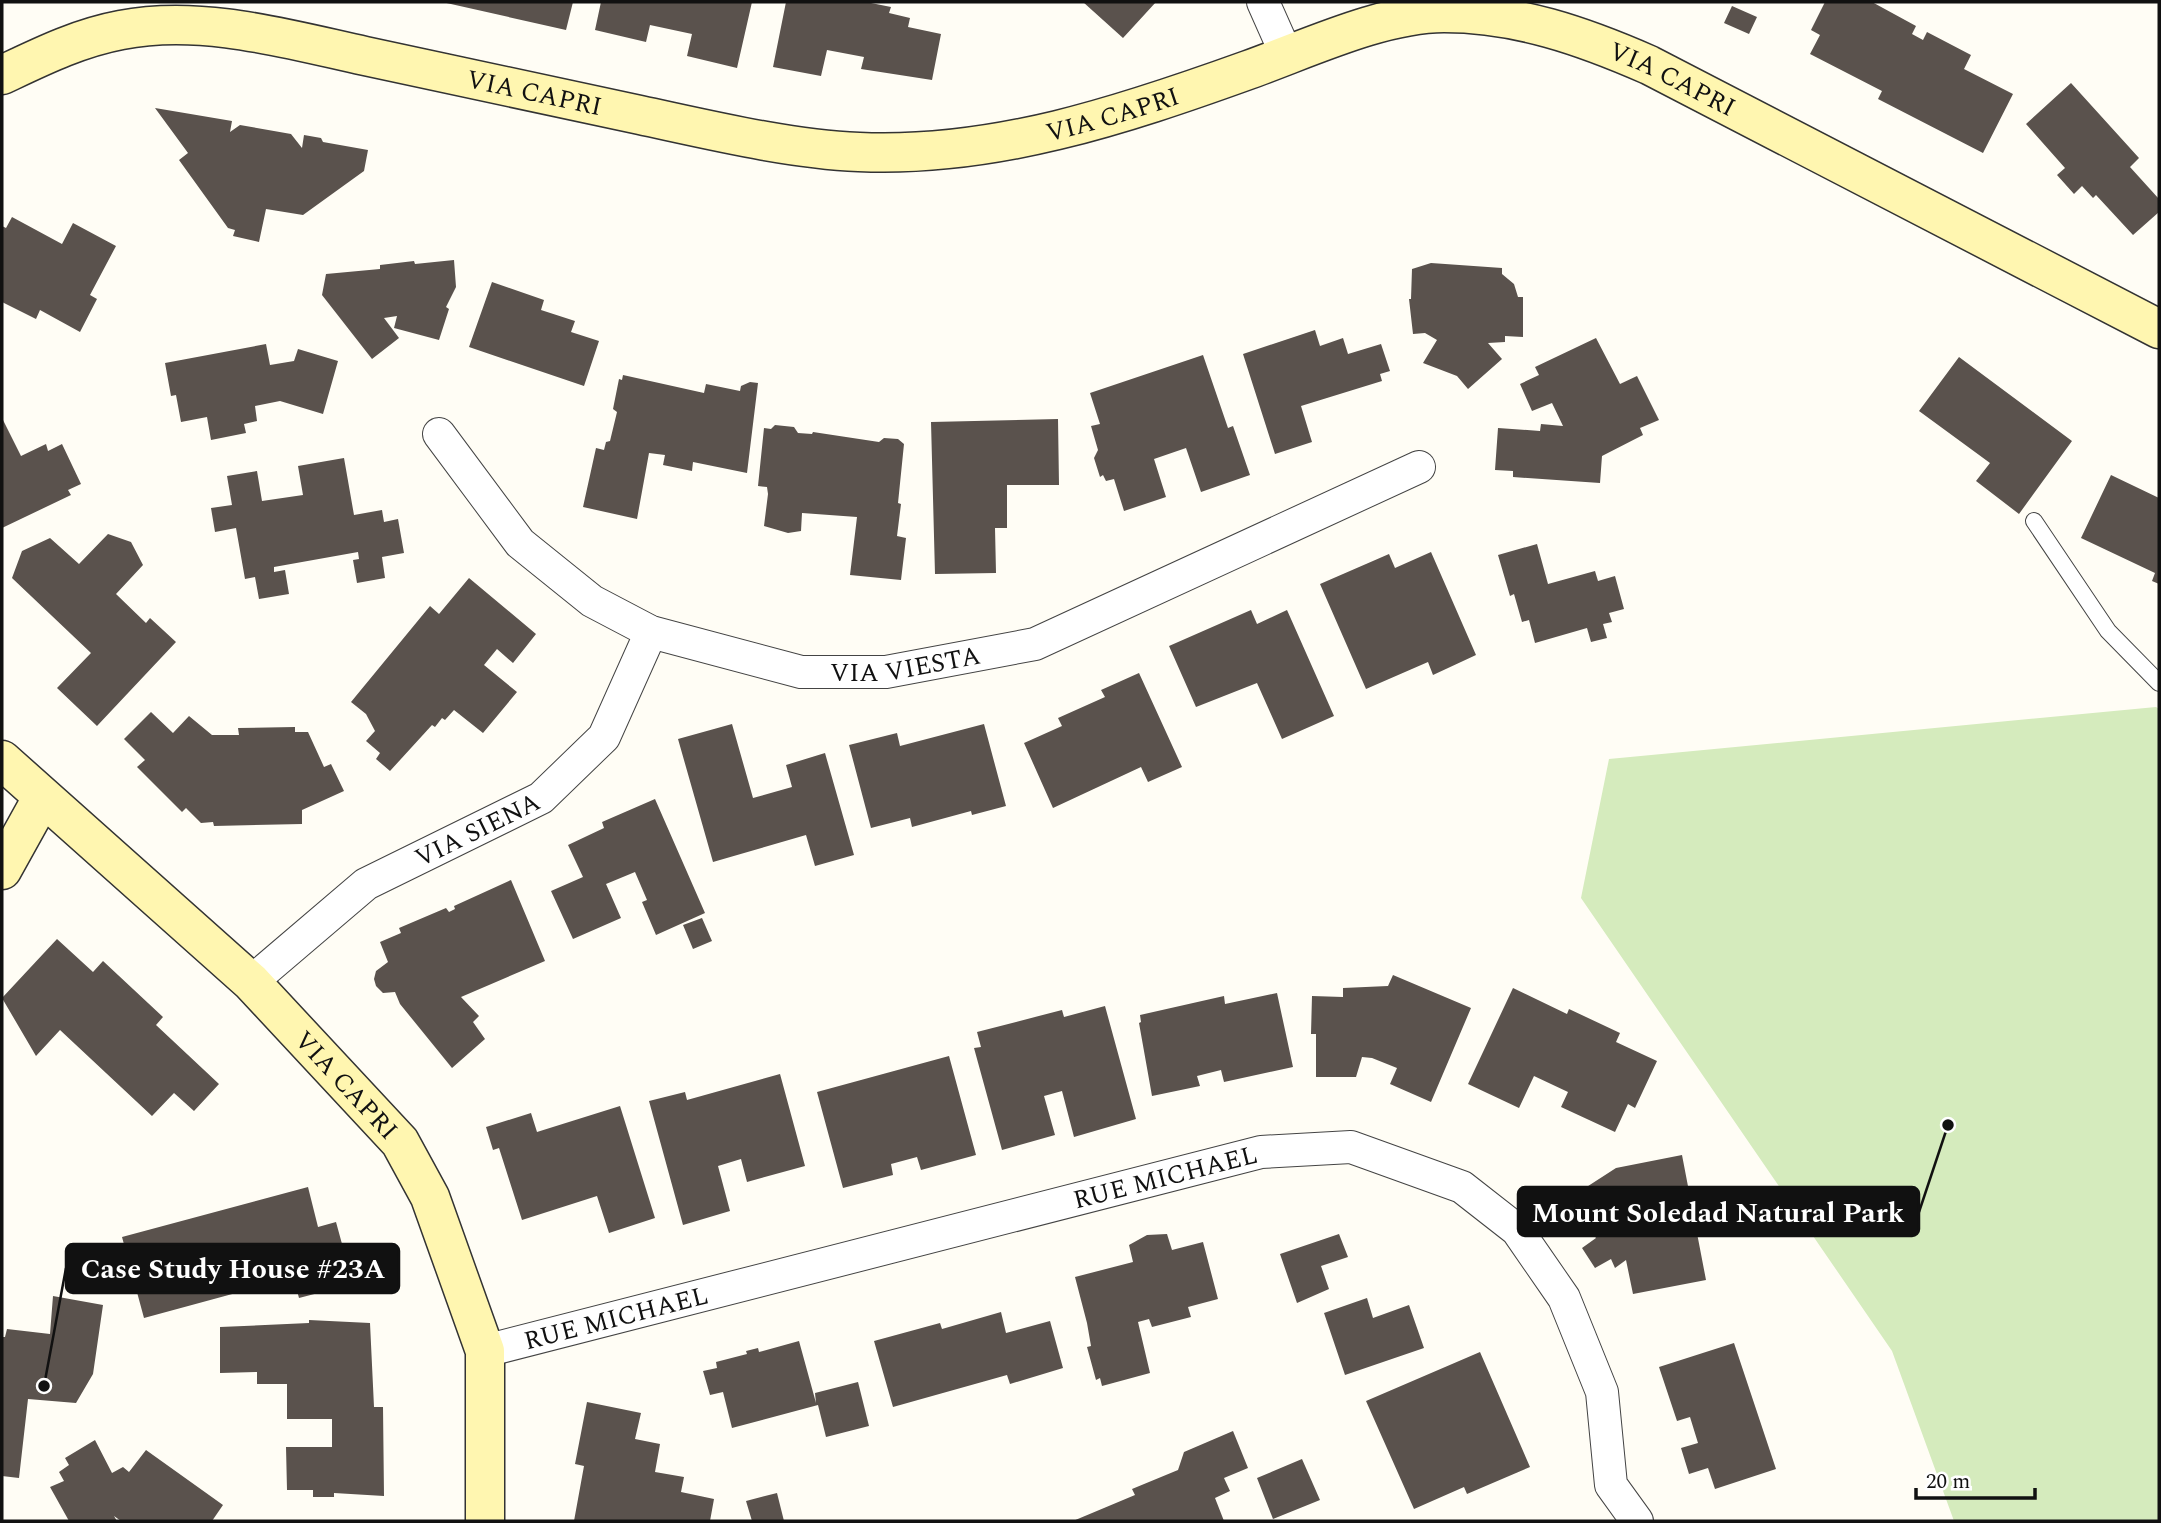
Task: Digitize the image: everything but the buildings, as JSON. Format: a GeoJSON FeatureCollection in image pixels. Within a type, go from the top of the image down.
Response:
{"type":"FeatureCollection","features":[{"type":"Feature","properties":{"kind":"street"},"geometry":{"type":"LineString","coordinates":[[1263,2],[1287,56]]}},
{"type":"Feature","properties":{"kind":"street","name":"VIA CAPRI"},"geometry":{"type":"LineString","coordinates":[[2,75],[59,48],[123,29],[196,13],[276,36],[729,134],[858,152],[971,149],[1065,129],[1173,97],[1368,26],[1440,13],[1511,18],[1587,38],[1649,65],[2159,329]]}},
{"type":"Feature","properties":{"kind":"street","name":"VIA VIESTA"},"geometry":{"type":"LineString","coordinates":[[439,434],[520,543],[592,601],[651,632],[801,672],[886,672],[1035,644],[1419,467]]}},
{"type":"Feature","properties":{"kind":"street","name":"VIA SIENA"},"geometry":{"type":"LineString","coordinates":[[251,982],[366,884],[541,798],[604,737],[651,632]]}},
{"type":"Feature","properties":{"kind":"street","name":"VIA CAPRI"},"geometry":{"type":"LineString","coordinates":[[2,760],[251,982],[400,1142],[430,1197],[485,1351],[485,1521]]}},
{"type":"Feature","properties":{"kind":"street"},"geometry":{"type":"LineString","coordinates":[[2,870],[42,798]]}},
{"type":"Feature","properties":{"kind":"street","name":"RUE MICHAEL"},"geometry":{"type":"LineString","coordinates":[[485,1351],[1261,1152],[1351,1147],[1462,1187],[1517,1230],[1564,1298],[1598,1380],[1602,1391],[1611,1485],[1637,1521]]}},
{"type":"Feature","properties":{"kind":"lane"},"geometry":{"type":"LineString","coordinates":[[2034,521],[2108,631],[2159,683]]}},
{"type":"Feature","properties":{"kind":"green space"},"geometry":{"type":"Polygon","coordinates":[[[2156,707],[2159,709],[2159,1521],[1954,1521],[1892,1351],[1581,898],[1609,759],[2156,707]]]}},
{"type":"Feature","properties":{"kind":"place","name":"Mount Soledad Natural Park"},"geometry":{"type":"Point","coordinates":[1948,1125]}},
{"type":"Feature","properties":{"kind":"place","name":"Case Study House #23A"},"geometry":{"type":"Point","coordinates":[44,1386]}}]}
